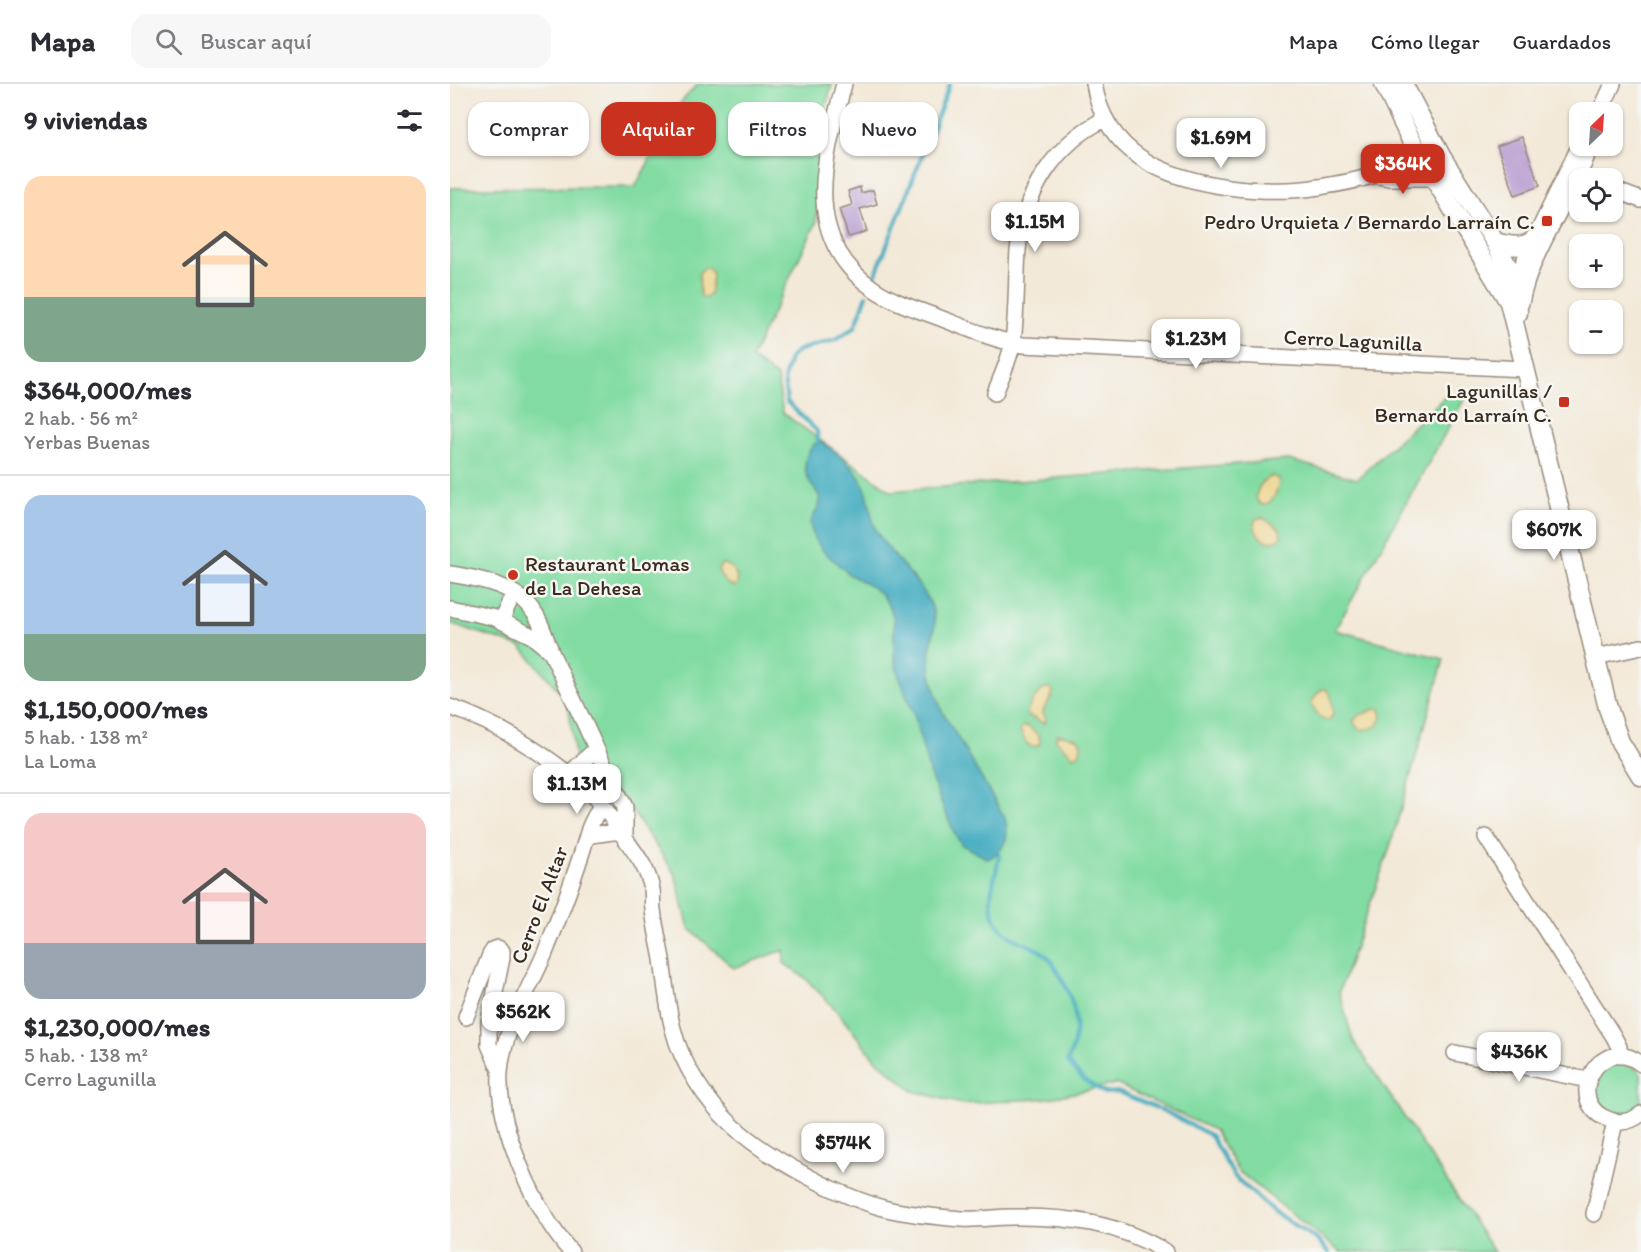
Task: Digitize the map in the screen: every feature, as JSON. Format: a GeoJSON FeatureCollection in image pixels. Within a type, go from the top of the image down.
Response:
{"type":"FeatureCollection","features":[{"type":"Feature","properties":{"kind":"main road"},"geometry":{"type":"LineString","coordinates":[[1383,84],[1396,113],[1514,313]]}},
{"type":"Feature","properties":{"kind":"main road"},"geometry":{"type":"LineString","coordinates":[[1403,84],[1442,156],[1495,242],[1517,287],[1514,313],[1525,369],[1613,725],[1626,753],[1641,777]]}},
{"type":"Feature","properties":{"kind":"main road"},"geometry":{"type":"LineString","coordinates":[[1495,242],[1510,246],[1530,243],[1534,239]]}},
{"type":"Feature","properties":{"kind":"street","name":"Cerro Lagunilla"},"geometry":{"type":"LineString","coordinates":[[844,84],[831,136],[823,196],[826,223],[840,255],[856,274],[885,296],[913,308],[1012,344],[1525,369]]}},
{"type":"Feature","properties":{"kind":"street"},"geometry":{"type":"LineString","coordinates":[[1094,84],[1105,119],[1122,142],[1140,158],[1170,174],[1205,183],[1243,189],[1285,190],[1319,187],[1375,175],[1423,159],[1442,156]]}},
{"type":"Feature","properties":{"kind":"street"},"geometry":{"type":"LineString","coordinates":[[1605,102],[1613,84]]}},
{"type":"Feature","properties":{"kind":"street"},"geometry":{"type":"LineString","coordinates":[[995,393],[1012,344],[1019,246],[1029,203],[1044,173],[1063,148],[1083,131],[1105,119]]}},
{"type":"Feature","properties":{"kind":"street"},"geometry":{"type":"LineString","coordinates":[[1375,175],[1389,178],[1434,178]]}},
{"type":"Feature","properties":{"kind":"street"},"geometry":{"type":"LineString","coordinates":[[1514,279],[1534,239],[1569,186]]}},
{"type":"Feature","properties":{"kind":"street"},"geometry":{"type":"LineString","coordinates":[[1514,313],[1532,267],[1569,190]]}},
{"type":"Feature","properties":{"kind":"street"},"geometry":{"type":"LineString","coordinates":[[1623,193],[1641,200]]}},
{"type":"Feature","properties":{"kind":"street"},"geometry":{"type":"LineString","coordinates":[[450,574],[486,579],[518,595],[535,614],[625,807],[623,835]]}},
{"type":"Feature","properties":{"kind":"street"},"geometry":{"type":"LineString","coordinates":[[501,621],[514,593]]}},
{"type":"Feature","properties":{"kind":"street"},"geometry":{"type":"LineString","coordinates":[[450,608],[501,621],[532,636],[552,654]]}},
{"type":"Feature","properties":{"kind":"street"},"geometry":{"type":"LineString","coordinates":[[1596,657],[1641,647]]}},
{"type":"Feature","properties":{"kind":"street"},"geometry":{"type":"LineString","coordinates":[[450,707],[488,724],[529,747],[569,774],[601,804],[636,851],[652,890],[652,908],[673,1030],[695,1079],[734,1127],[761,1147],[824,1184],[885,1209],[923,1216],[965,1219],[1056,1217],[1094,1222],[1149,1241],[1166,1252]]}},
{"type":"Feature","properties":{"kind":"street"},"geometry":{"type":"LineString","coordinates":[[569,774],[597,749]]}},
{"type":"Feature","properties":{"kind":"street","name":"Cerro El Altar"},"geometry":{"type":"LineString","coordinates":[[571,1252],[544,1213],[523,1173],[502,1115],[500,1070],[505,1044],[556,925],[590,827],[610,778]]}},
{"type":"Feature","properties":{"kind":"street","name":"Cerro El Altar"},"geometry":{"type":"LineString","coordinates":[[587,838],[591,835],[623,835]]}},
{"type":"Feature","properties":{"kind":"street"},"geometry":{"type":"LineString","coordinates":[[1486,837],[1614,1037],[1620,1056]]}},
{"type":"Feature","properties":{"kind":"street"},"geometry":{"type":"LineString","coordinates":[[466,1017],[490,955],[494,949],[498,948],[502,951],[502,958],[489,1022],[489,1045],[500,1070]]}},
{"type":"Feature","properties":{"kind":"street"},"geometry":{"type":"LineString","coordinates":[[1455,1053],[1588,1080]]}},
{"type":"Feature","properties":{"kind":"street"},"geometry":{"type":"LineString","coordinates":[[1641,1064],[1628,1057],[1609,1058],[1592,1070],[1587,1091],[1589,1102],[1604,1118],[1615,1122],[1626,1121],[1641,1114]]}},
{"type":"Feature","properties":{"kind":"street"},"geometry":{"type":"LineString","coordinates":[[1594,1214],[1615,1122]]}},
{"type":"Feature","properties":{"kind":"green space"},"geometry":{"type":"Polygon","coordinates":[[[698,84],[832,84],[827,102],[728,102],[728,156],[820,156],[816,223],[751,358],[777,377],[783,413],[891,491],[1289,460],[1357,479],[1447,395],[1466,396],[1335,630],[1444,659],[1389,850],[1339,992],[1353,1040],[1494,1252],[1340,1252],[1238,1171],[1214,1130],[1116,1084],[1050,1098],[962,1104],[913,1091],[875,1059],[835,1009],[806,979],[784,963],[784,950],[734,968],[689,928],[675,874],[624,799],[575,757],[568,701],[521,647],[450,623],[450,188],[635,187],[652,156],[716,156],[716,102],[681,102],[698,84]]]}},
{"type":"Feature","properties":{"kind":"green space"},"geometry":{"type":"Polygon","coordinates":[[[1619,1062],[1634,1067],[1641,1073],[1641,1104],[1630,1113],[1619,1115],[1609,1112],[1601,1105],[1595,1096],[1594,1085],[1596,1075],[1605,1067],[1619,1062]]]}},
{"type":"Feature","properties":{"kind":"sand"},"geometry":{"type":"Polygon","coordinates":[[[704,268],[708,268],[712,273],[711,292],[706,298],[700,293],[699,273],[704,268]]]}},
{"type":"Feature","properties":{"kind":"sand"},"geometry":{"type":"Polygon","coordinates":[[[1272,476],[1279,479],[1277,491],[1270,502],[1263,505],[1258,502],[1257,493],[1261,484],[1272,476]]]}},
{"type":"Feature","properties":{"kind":"sand"},"geometry":{"type":"Polygon","coordinates":[[[1262,517],[1280,529],[1281,537],[1267,541],[1257,533],[1254,523],[1256,519],[1262,517]]]}},
{"type":"Feature","properties":{"kind":"sand"},"geometry":{"type":"Polygon","coordinates":[[[722,564],[734,571],[737,586],[731,586],[722,577],[718,569],[722,564]]]}},
{"type":"Feature","properties":{"kind":"sand"},"geometry":{"type":"Polygon","coordinates":[[[1048,687],[1053,691],[1043,713],[1046,719],[1045,724],[1027,715],[1034,699],[1048,687]]]}},
{"type":"Feature","properties":{"kind":"sand"},"geometry":{"type":"Polygon","coordinates":[[[1322,689],[1326,689],[1331,696],[1333,715],[1328,721],[1320,718],[1311,704],[1322,689]]]}},
{"type":"Feature","properties":{"kind":"sand"},"geometry":{"type":"Polygon","coordinates":[[[1380,709],[1382,715],[1380,723],[1373,728],[1358,729],[1353,721],[1360,715],[1380,709]]]}},
{"type":"Feature","properties":{"kind":"sand"},"geometry":{"type":"Polygon","coordinates":[[[1024,726],[1029,727],[1039,736],[1040,744],[1035,747],[1027,743],[1020,730],[1024,726]]]}},
{"type":"Feature","properties":{"kind":"sand"},"geometry":{"type":"Polygon","coordinates":[[[1057,734],[1077,738],[1081,743],[1080,753],[1073,756],[1056,740],[1057,734]]]}},
{"type":"Feature","properties":{"kind":"water"},"geometry":{"type":"Polygon","coordinates":[[[818,441],[840,456],[854,470],[867,493],[877,532],[921,588],[932,607],[935,625],[930,667],[937,697],[942,711],[1005,818],[1007,831],[1005,843],[999,852],[988,859],[962,845],[954,833],[930,775],[915,718],[898,674],[894,656],[894,621],[891,609],[881,594],[850,575],[823,551],[814,538],[810,524],[820,499],[808,478],[805,461],[813,445],[818,441]]]}},
{"type":"Feature","properties":{"kind":"building"},"geometry":{"type":"Polygon","coordinates":[[[1522,137],[1540,186],[1515,195],[1497,146],[1522,137]]]}},
{"type":"Feature","properties":{"kind":"building"},"geometry":{"type":"Polygon","coordinates":[[[860,187],[861,193],[873,190],[877,204],[860,209],[867,231],[850,237],[839,209],[852,205],[848,191],[860,187]]]}},
{"type":"Feature","properties":{"kind":"waterway"},"geometry":{"type":"LineString","coordinates":[[875,276],[950,84]]}},
{"type":"Feature","properties":{"kind":"waterway"},"geometry":{"type":"LineString","coordinates":[[818,441],[817,431],[787,402],[784,379],[790,358],[799,350],[835,340],[855,327],[867,295]]}},
{"type":"Feature","properties":{"kind":"waterway"},"geometry":{"type":"LineString","coordinates":[[999,854],[991,895],[993,912],[996,921],[1005,932],[1042,952],[1053,964],[1063,982],[1074,1010],[1076,1023],[1074,1040],[1067,1062],[1084,1080],[1105,1093],[1118,1092],[1166,1112],[1210,1135],[1234,1176],[1274,1212],[1315,1238],[1329,1252]]}},
{"type":"Feature","properties":{"kind":"place","name":"Pedro Urquieta / Bernardo Larraín C."},"geometry":{"type":"Point","coordinates":[1547,221]}},
{"type":"Feature","properties":{"kind":"place","name":"Lagunillas / Bernardo Larraín C."},"geometry":{"type":"Point","coordinates":[1564,402]}},
{"type":"Feature","properties":{"kind":"place","name":"Restaurant Lomas de La Dehesa"},"geometry":{"type":"Point","coordinates":[513,575]}}]}
